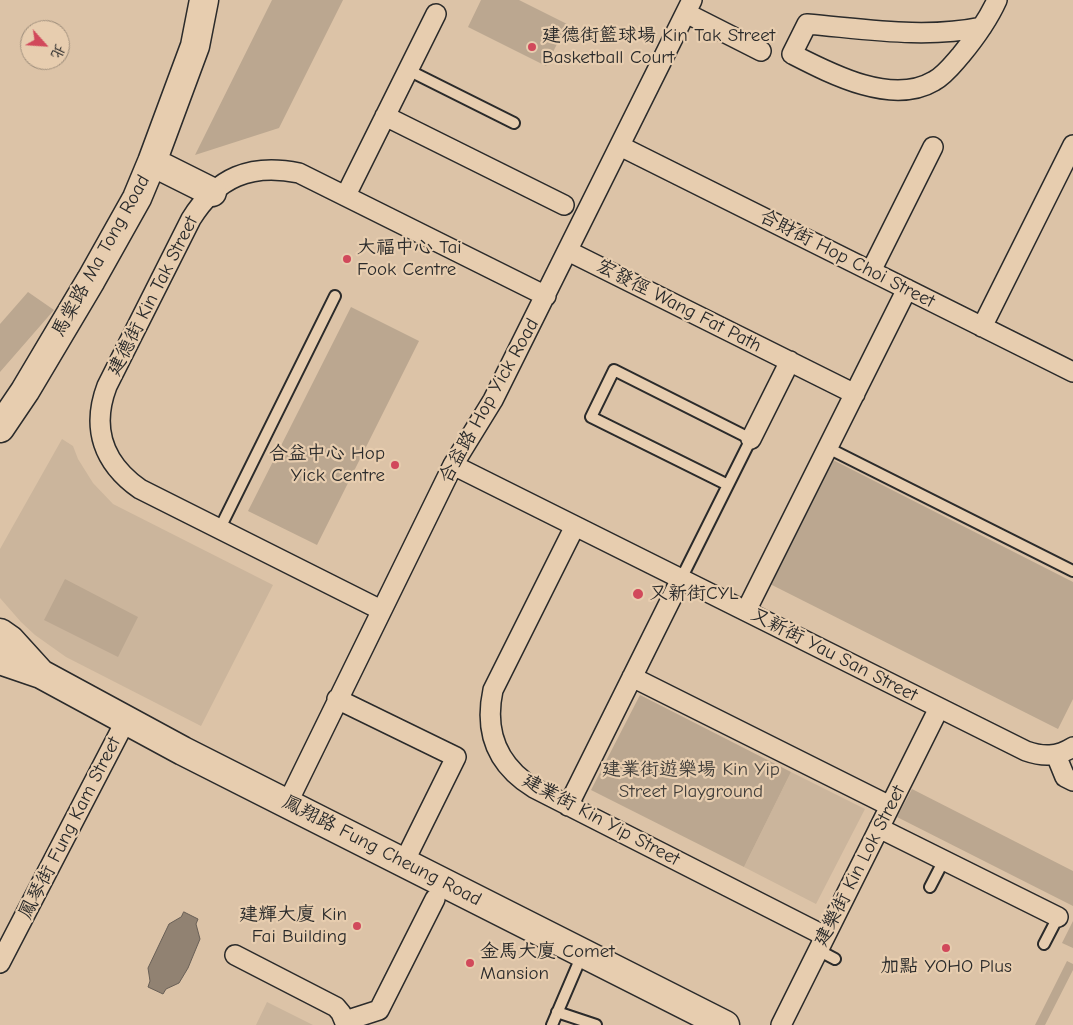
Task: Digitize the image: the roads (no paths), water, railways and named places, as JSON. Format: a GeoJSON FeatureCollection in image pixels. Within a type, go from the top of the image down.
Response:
{"type":"FeatureCollection","features":[{"type":"Feature","properties":{"kind":"street","name":"馬棠路 Ma Tong Road"},"geometry":{"type":"LineString","coordinates":[[0,428],[91,280],[136,198],[152,162],[195,46],[204,0]]}},
{"type":"Feature","properties":{"kind":"street","name":"馬棠路 Ma Tong Road"},"geometry":{"type":"LineString","coordinates":[[195,46],[223,0]]}},
{"type":"Feature","properties":{"kind":"street"},"geometry":{"type":"LineString","coordinates":[[982,27],[962,31],[926,33],[807,24],[792,54],[836,76],[887,90],[912,90],[935,81],[945,73],[982,27],[997,0]]}},
{"type":"Feature","properties":{"kind":"street"},"geometry":{"type":"LineString","coordinates":[[689,6],[761,51]]}},
{"type":"Feature","properties":{"kind":"street","name":"合益路 Hop Yick Road"},"geometry":{"type":"LineString","coordinates":[[287,804],[453,465],[493,400],[689,6]]}},
{"type":"Feature","properties":{"kind":"street"},"geometry":{"type":"LineString","coordinates":[[346,195],[436,14]]}},
{"type":"Feature","properties":{"kind":"street"},"geometry":{"type":"LineString","coordinates":[[385,116],[564,205]]}},
{"type":"Feature","properties":{"kind":"street","name":"合財街 Hop Choi Street"},"geometry":{"type":"LineString","coordinates":[[620,146],[1073,372]]}},
{"type":"Feature","properties":{"kind":"street"},"geometry":{"type":"LineString","coordinates":[[871,271],[933,147]]}},
{"type":"Feature","properties":{"kind":"street"},"geometry":{"type":"LineString","coordinates":[[982,327],[1069,149]]}},
{"type":"Feature","properties":{"kind":"street"},"geometry":{"type":"LineString","coordinates":[[152,162],[212,192]]}},
{"type":"Feature","properties":{"kind":"street","name":"建德街 Kin Tak Street"},"geometry":{"type":"LineString","coordinates":[[382,610],[140,489],[117,470],[106,451],[100,429],[100,415],[106,386],[191,219],[200,204],[212,192],[238,175],[268,169],[299,172],[546,296]]}},
{"type":"Feature","properties":{"kind":"street","name":"宏發徑 Wang Fat Path"},"geometry":{"type":"LineString","coordinates":[[568,251],[855,394]]}},
{"type":"Feature","properties":{"kind":"street"},"geometry":{"type":"LineString","coordinates":[[746,611],[907,289]]}},
{"type":"Feature","properties":{"kind":"street"},"geometry":{"type":"LineString","coordinates":[[751,439],[790,361]]}},
{"type":"Feature","properties":{"kind":"street","name":"又新街 Yau San Street"},"geometry":{"type":"LineString","coordinates":[[453,465],[1026,751],[1046,756],[1056,755]]}},
{"type":"Feature","properties":{"kind":"street","name":"建業街 Kin Yip Street"},"geometry":{"type":"LineString","coordinates":[[575,526],[493,690],[489,715],[490,728],[496,746],[505,763],[513,773],[534,788],[822,943]]}},
{"type":"Feature","properties":{"kind":"street"},"geometry":{"type":"LineString","coordinates":[[568,806],[681,579]]}},
{"type":"Feature","properties":{"kind":"street","name":"鳳翔路 Fung Cheung Road"},"geometry":{"type":"LineString","coordinates":[[2,640],[41,674],[126,720],[287,804],[725,1025]]}},
{"type":"Feature","properties":{"kind":"street"},"geometry":{"type":"LineString","coordinates":[[632,677],[890,806]]}},
{"type":"Feature","properties":{"kind":"street"},"geometry":{"type":"LineString","coordinates":[[338,699],[456,758],[404,862]]}},
{"type":"Feature","properties":{"kind":"street","name":"建樂街 Kin Lok Street"},"geometry":{"type":"LineString","coordinates":[[781,1025],[939,708]]}},
{"type":"Feature","properties":{"kind":"street","name":"鳳琴街 Fung Kam Street"},"geometry":{"type":"LineString","coordinates":[[0,963],[126,720]]}},
{"type":"Feature","properties":{"kind":"street"},"geometry":{"type":"LineString","coordinates":[[1073,747],[1056,755],[1065,777],[1073,781]]}},
{"type":"Feature","properties":{"kind":"street"},"geometry":{"type":"LineString","coordinates":[[879,828],[1058,917]]}},
{"type":"Feature","properties":{"kind":"street"},"geometry":{"type":"LineString","coordinates":[[235,955],[329,1002],[336,1007],[346,1023],[379,1010],[434,899]]}},
{"type":"Feature","properties":{"kind":"lane"},"geometry":{"type":"LineString","coordinates":[[408,70],[514,122]]}},
{"type":"Feature","properties":{"kind":"lane"},"geometry":{"type":"LineString","coordinates":[[220,528],[335,296]]}},
{"type":"Feature","properties":{"kind":"lane"},"geometry":{"type":"LineString","coordinates":[[681,579],[728,485],[751,439],[614,370],[591,417],[728,485]]}},
{"type":"Feature","properties":{"kind":"lane"},"geometry":{"type":"LineString","coordinates":[[828,448],[1073,571]]}},
{"type":"Feature","properties":{"kind":"lane"},"geometry":{"type":"LineString","coordinates":[[930,887],[944,860]]}},
{"type":"Feature","properties":{"kind":"lane"},"geometry":{"type":"LineString","coordinates":[[1044,944],[1058,917]]}},
{"type":"Feature","properties":{"kind":"lane"},"geometry":{"type":"LineString","coordinates":[[822,943],[835,959]]}},
{"type":"Feature","properties":{"kind":"lane"},"geometry":{"type":"LineString","coordinates":[[552,1025],[583,953]]}},
{"type":"Feature","properties":{"kind":"lane"},"geometry":{"type":"LineString","coordinates":[[557,1012],[596,1025]]}},
{"type":"Feature","properties":{"kind":"place","name":"建德街籃球場 Kin Tak Street Basketball Court"},"geometry":{"type":"Point","coordinates":[532,47]}},
{"type":"Feature","properties":{"kind":"place","name":"大福中心 Tai Fook Centre"},"geometry":{"type":"Point","coordinates":[347,259]}},
{"type":"Feature","properties":{"kind":"place","name":"合益中心 Hop Yick Centre"},"geometry":{"type":"Point","coordinates":[395,465]}},
{"type":"Feature","properties":{"kind":"place","name":"又新街CYL"},"geometry":{"type":"Point","coordinates":[638,594]}},
{"type":"Feature","properties":{"kind":"place","name":"建輝大廈 Kin Fai Building"},"geometry":{"type":"Point","coordinates":[357,926]}},
{"type":"Feature","properties":{"kind":"place","name":"加點 YOHO Plus"},"geometry":{"type":"Point","coordinates":[946,948]}},
{"type":"Feature","properties":{"kind":"place","name":"金馬大廈 Comet Mansion"},"geometry":{"type":"Point","coordinates":[470,963]}},
{"type":"Feature","properties":{"kind":"park label","name":"建業街遊樂場 Kin Yip Street Playground"},"geometry":{"type":"Point","coordinates":[691,781]}}]}
